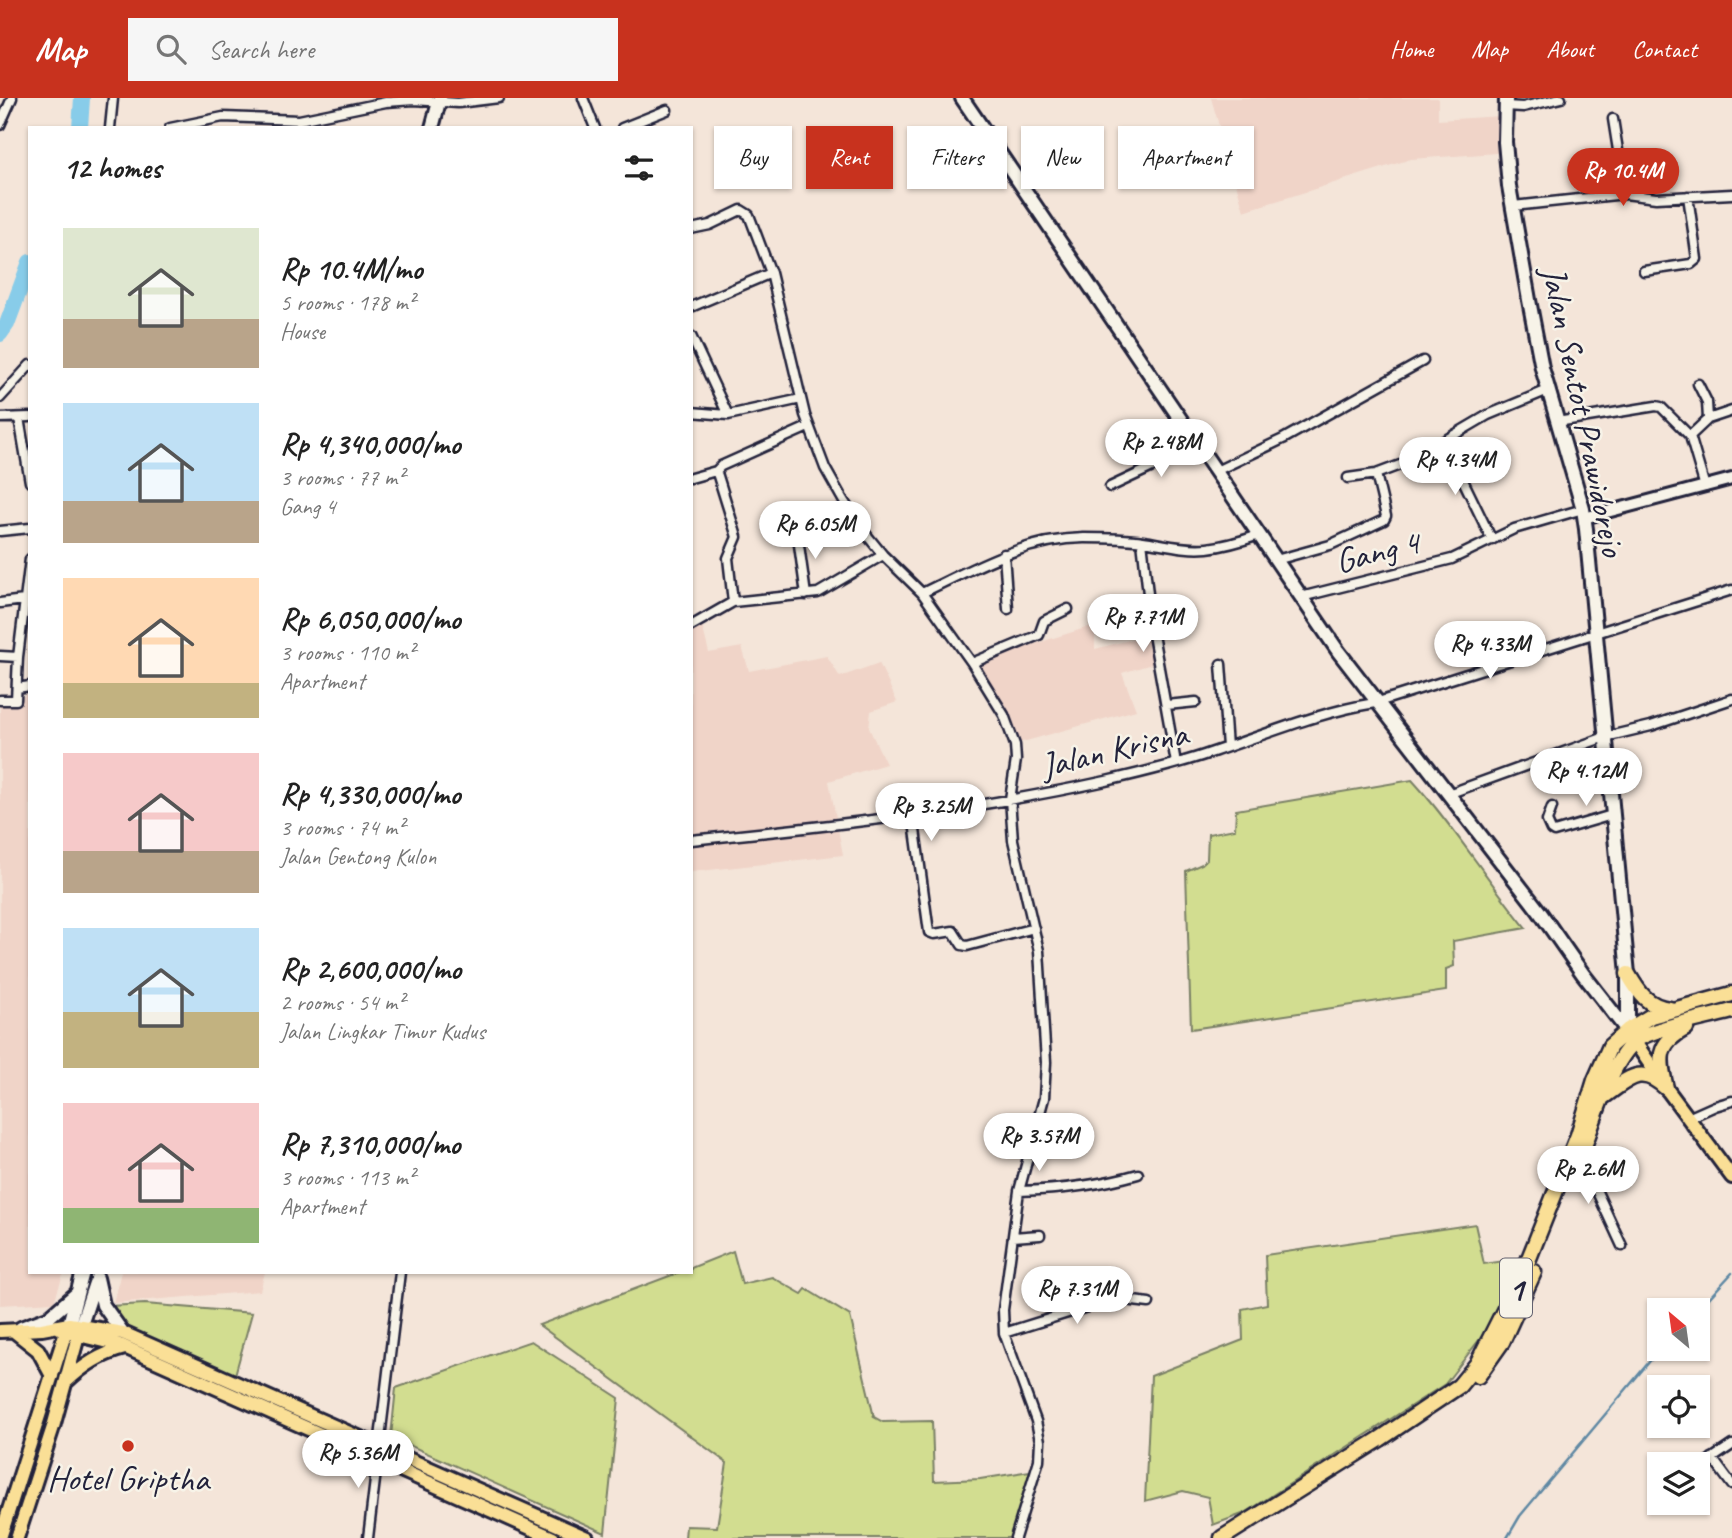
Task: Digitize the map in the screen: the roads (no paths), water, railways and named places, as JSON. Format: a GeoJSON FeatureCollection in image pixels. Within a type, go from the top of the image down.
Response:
{"type":"FeatureCollection","features":[{"type":"Feature","properties":{"kind":"highway"},"geometry":{"type":"LineString","coordinates":[[1629,974],[1648,1002],[1656,1008],[1670,1009]]}},
{"type":"Feature","properties":{"kind":"highway","name":"1"},"geometry":{"type":"LineString","coordinates":[[1239,1538],[1383,1448],[1461,1394],[1486,1367],[1502,1342],[1534,1273],[1614,1069],[1632,1036],[1651,1016],[1732,993]]}},
{"type":"Feature","properties":{"kind":"highway","name":"1"},"geometry":{"type":"LineString","coordinates":[[1222,1538],[1459,1385],[1477,1364],[1524,1271],[1610,1046],[1632,1036],[1654,1033],[1732,1011]]}},
{"type":"Feature","properties":{"kind":"highway"},"geometry":{"type":"LineString","coordinates":[[1666,1088],[1660,1062],[1662,1049],[1670,1038],[1707,1018]]}},
{"type":"Feature","properties":{"kind":"highway"},"geometry":{"type":"LineString","coordinates":[[1603,1097],[1636,1076],[1647,1075],[1655,1078],[1666,1088]]}},
{"type":"Feature","properties":{"kind":"main road"},"geometry":{"type":"LineString","coordinates":[[962,98],[1375,703],[1539,911],[1732,1177]]}},
{"type":"Feature","properties":{"kind":"main road"},"geometry":{"type":"LineString","coordinates":[[432,126],[439,99]]}},
{"type":"Feature","properties":{"kind":"main road","name":"Jalan Sentot Prawidorejo"},"geometry":{"type":"LineString","coordinates":[[1506,102],[1504,142],[1542,369],[1583,514],[1597,633],[1629,974],[1632,1036]]}},
{"type":"Feature","properties":{"kind":"main road"},"geometry":{"type":"LineString","coordinates":[[17,1538],[65,1384],[70,1329],[82,1274]]}},
{"type":"Feature","properties":{"kind":"main road"},"geometry":{"type":"LineString","coordinates":[[98,1275],[103,1305],[123,1333]]}},
{"type":"Feature","properties":{"kind":"main road"},"geometry":{"type":"LineString","coordinates":[[0,1538],[52,1376],[70,1329],[98,1275]]}},
{"type":"Feature","properties":{"kind":"main road"},"geometry":{"type":"LineString","coordinates":[[14,1331],[48,1318],[76,1294]]}},
{"type":"Feature","properties":{"kind":"main road"},"geometry":{"type":"LineString","coordinates":[[70,1329],[125,1348],[587,1538]]}},
{"type":"Feature","properties":{"kind":"main road"},"geometry":{"type":"LineString","coordinates":[[0,1331],[70,1329],[123,1333],[553,1538]]}},
{"type":"Feature","properties":{"kind":"main road"},"geometry":{"type":"LineString","coordinates":[[14,1331],[38,1350],[52,1376]]}},
{"type":"Feature","properties":{"kind":"main road"},"geometry":{"type":"LineString","coordinates":[[65,1384],[81,1367],[125,1348]]}},
{"type":"Feature","properties":{"kind":"street"},"geometry":{"type":"LineString","coordinates":[[0,125],[12,98]]}},
{"type":"Feature","properties":{"kind":"street"},"geometry":{"type":"LineString","coordinates":[[110,126],[113,98]]}},
{"type":"Feature","properties":{"kind":"street"},"geometry":{"type":"LineString","coordinates":[[179,126],[211,118],[299,120],[386,102],[439,99],[467,103],[499,98]]}},
{"type":"Feature","properties":{"kind":"street"},"geometry":{"type":"LineString","coordinates":[[583,98],[594,126]]}},
{"type":"Feature","properties":{"kind":"street"},"geometry":{"type":"LineString","coordinates":[[1506,102],[1523,107],[1561,98]]}},
{"type":"Feature","properties":{"kind":"street"},"geometry":{"type":"LineString","coordinates":[[627,126],[667,110]]}},
{"type":"Feature","properties":{"kind":"street"},"geometry":{"type":"LineString","coordinates":[[250,117],[250,126]]}},
{"type":"Feature","properties":{"kind":"street"},"geometry":{"type":"LineString","coordinates":[[1614,119],[1625,194]]}},
{"type":"Feature","properties":{"kind":"street"},"geometry":{"type":"LineString","coordinates":[[1513,206],[1625,194],[1656,198],[1732,194]]}},
{"type":"Feature","properties":{"kind":"street"},"geometry":{"type":"LineString","coordinates":[[1644,271],[1683,266],[1698,259],[1688,196]]}},
{"type":"Feature","properties":{"kind":"street"},"geometry":{"type":"LineString","coordinates":[[693,229],[710,225],[737,211],[744,210],[749,215],[771,273],[808,426],[825,468],[842,500],[883,555],[922,593],[972,663],[998,703],[1012,735],[1016,760],[1010,799],[1014,850],[1040,963],[1045,1079],[1044,1098],[1019,1191],[1003,1310],[1004,1333],[1036,1422],[1040,1441],[1039,1460],[1015,1538]]}},
{"type":"Feature","properties":{"kind":"street"},"geometry":{"type":"LineString","coordinates":[[693,306],[771,273]]}},
{"type":"Feature","properties":{"kind":"street"},"geometry":{"type":"LineString","coordinates":[[693,341],[728,415]]}},
{"type":"Feature","properties":{"kind":"street"},"geometry":{"type":"LineString","coordinates":[[1216,471],[1283,439],[1423,361]]}},
{"type":"Feature","properties":{"kind":"street"},"geometry":{"type":"LineString","coordinates":[[0,398],[28,368]]}},
{"type":"Feature","properties":{"kind":"street"},"geometry":{"type":"LineString","coordinates":[[1698,384],[1707,402],[1708,419]]}},
{"type":"Feature","properties":{"kind":"street"},"geometry":{"type":"LineString","coordinates":[[1348,478],[1376,474],[1408,462],[1497,410],[1548,390]]}},
{"type":"Feature","properties":{"kind":"street"},"geometry":{"type":"LineString","coordinates":[[693,412],[728,415],[801,399]]}},
{"type":"Feature","properties":{"kind":"street"},"geometry":{"type":"LineString","coordinates":[[1557,422],[1656,406],[1664,409],[1690,436],[1705,487]]}},
{"type":"Feature","properties":{"kind":"street"},"geometry":{"type":"LineString","coordinates":[[1690,436],[1708,419],[1732,411]]}},
{"type":"Feature","properties":{"kind":"street"},"geometry":{"type":"LineString","coordinates":[[0,418],[28,417]]}},
{"type":"Feature","properties":{"kind":"street"},"geometry":{"type":"LineString","coordinates":[[19,418],[28,470]]}},
{"type":"Feature","properties":{"kind":"street"},"geometry":{"type":"LineString","coordinates":[[693,477],[716,471],[721,466],[808,426]]}},
{"type":"Feature","properties":{"kind":"street"},"geometry":{"type":"LineString","coordinates":[[1444,441],[1492,540]]}},
{"type":"Feature","properties":{"kind":"street"},"geometry":{"type":"LineString","coordinates":[[1110,487],[1199,445]]}},
{"type":"Feature","properties":{"kind":"street"},"geometry":{"type":"LineString","coordinates":[[716,471],[737,537],[728,558],[733,602]]}},
{"type":"Feature","properties":{"kind":"street"},"geometry":{"type":"LineString","coordinates":[[1276,560],[1330,545],[1384,520],[1386,516],[1376,474]]}},
{"type":"Feature","properties":{"kind":"street"},"geometry":{"type":"LineString","coordinates":[[1583,514],[1732,479]]}},
{"type":"Feature","properties":{"kind":"street"},"geometry":{"type":"LineString","coordinates":[[794,509],[806,595]]}},
{"type":"Feature","properties":{"kind":"street","name":"Gang 4"},"geometry":{"type":"LineString","coordinates":[[1301,597],[1452,559],[1514,528],[1583,514]]}},
{"type":"Feature","properties":{"kind":"street"},"geometry":{"type":"LineString","coordinates":[[0,531],[28,528]]}},
{"type":"Feature","properties":{"kind":"street"},"geometry":{"type":"LineString","coordinates":[[922,593],[1004,554],[1046,542],[1069,539],[1142,541],[1208,548],[1238,542],[1259,534]]}},
{"type":"Feature","properties":{"kind":"street"},"geometry":{"type":"LineString","coordinates":[[1142,541],[1152,629],[1176,763]]}},
{"type":"Feature","properties":{"kind":"street"},"geometry":{"type":"LineString","coordinates":[[1004,554],[1008,609]]}},
{"type":"Feature","properties":{"kind":"street"},"geometry":{"type":"LineString","coordinates":[[693,625],[733,602],[806,595],[826,589],[883,555]]}},
{"type":"Feature","properties":{"kind":"street"},"geometry":{"type":"LineString","coordinates":[[0,700],[16,700],[18,657],[26,618],[24,600],[28,573]]}},
{"type":"Feature","properties":{"kind":"street","name":"Jalan Krisna"},"geometry":{"type":"LineString","coordinates":[[693,840],[913,815],[1106,781],[1176,763],[1350,707],[1375,703],[1732,590]]}},
{"type":"Feature","properties":{"kind":"street"},"geometry":{"type":"LineString","coordinates":[[0,603],[24,600]]}},
{"type":"Feature","properties":{"kind":"street"},"geometry":{"type":"LineString","coordinates":[[972,663],[1039,635],[1044,621],[1068,608]]}},
{"type":"Feature","properties":{"kind":"street"},"geometry":{"type":"LineString","coordinates":[[1465,636],[1485,668]]}},
{"type":"Feature","properties":{"kind":"street"},"geometry":{"type":"LineString","coordinates":[[0,656],[18,657]]}},
{"type":"Feature","properties":{"kind":"street"},"geometry":{"type":"LineString","coordinates":[[1221,664],[1227,747]]}},
{"type":"Feature","properties":{"kind":"street"},"geometry":{"type":"LineString","coordinates":[[17,688],[28,686]]}},
{"type":"Feature","properties":{"kind":"street"},"geometry":{"type":"LineString","coordinates":[[1448,794],[1605,737],[1651,726],[1732,699]]}},
{"type":"Feature","properties":{"kind":"street"},"geometry":{"type":"LineString","coordinates":[[1167,705],[1196,702]]}},
{"type":"Feature","properties":{"kind":"street"},"geometry":{"type":"LineString","coordinates":[[1552,807],[1547,821],[1554,832],[1612,815]]}},
{"type":"Feature","properties":{"kind":"street"},"geometry":{"type":"LineString","coordinates":[[913,815],[929,932],[934,934],[953,931],[962,945],[967,946],[1034,928]]}},
{"type":"Feature","properties":{"kind":"street"},"geometry":{"type":"LineString","coordinates":[[1688,1118],[1732,1101]]}},
{"type":"Feature","properties":{"kind":"street"},"geometry":{"type":"LineString","coordinates":[[1580,1154],[1622,1246]]}},
{"type":"Feature","properties":{"kind":"street"},"geometry":{"type":"LineString","coordinates":[[1019,1191],[1046,1191],[1138,1174]]}},
{"type":"Feature","properties":{"kind":"street"},"geometry":{"type":"LineString","coordinates":[[1013,1237],[1040,1235]]}},
{"type":"Feature","properties":{"kind":"street"},"geometry":{"type":"LineString","coordinates":[[368,1538],[400,1274]]}},
{"type":"Feature","properties":{"kind":"street"},"geometry":{"type":"LineString","coordinates":[[1004,1333],[1103,1302],[1125,1300],[1149,1303]]}},
{"type":"Feature","properties":{"kind":"street"},"geometry":{"type":"LineString","coordinates":[[1732,1445],[1712,1458],[1732,1485]]}},
{"type":"Feature","properties":{"kind":"waterway"},"geometry":{"type":"LineString","coordinates":[[80,126],[82,98]]}},
{"type":"Feature","properties":{"kind":"waterway"},"geometry":{"type":"LineString","coordinates":[[0,334],[7,324],[28,267]]}},
{"type":"Feature","properties":{"kind":"waterway"},"geometry":{"type":"LineString","coordinates":[[1709,1298],[1732,1273]]}},
{"type":"Feature","properties":{"kind":"waterway"},"geometry":{"type":"LineString","coordinates":[[1507,1538],[1520,1516],[1649,1362]]}},
{"type":"Feature","properties":{"kind":"place","name":"Hotel Griptha"},"geometry":{"type":"Point","coordinates":[128,1446]}}]}
